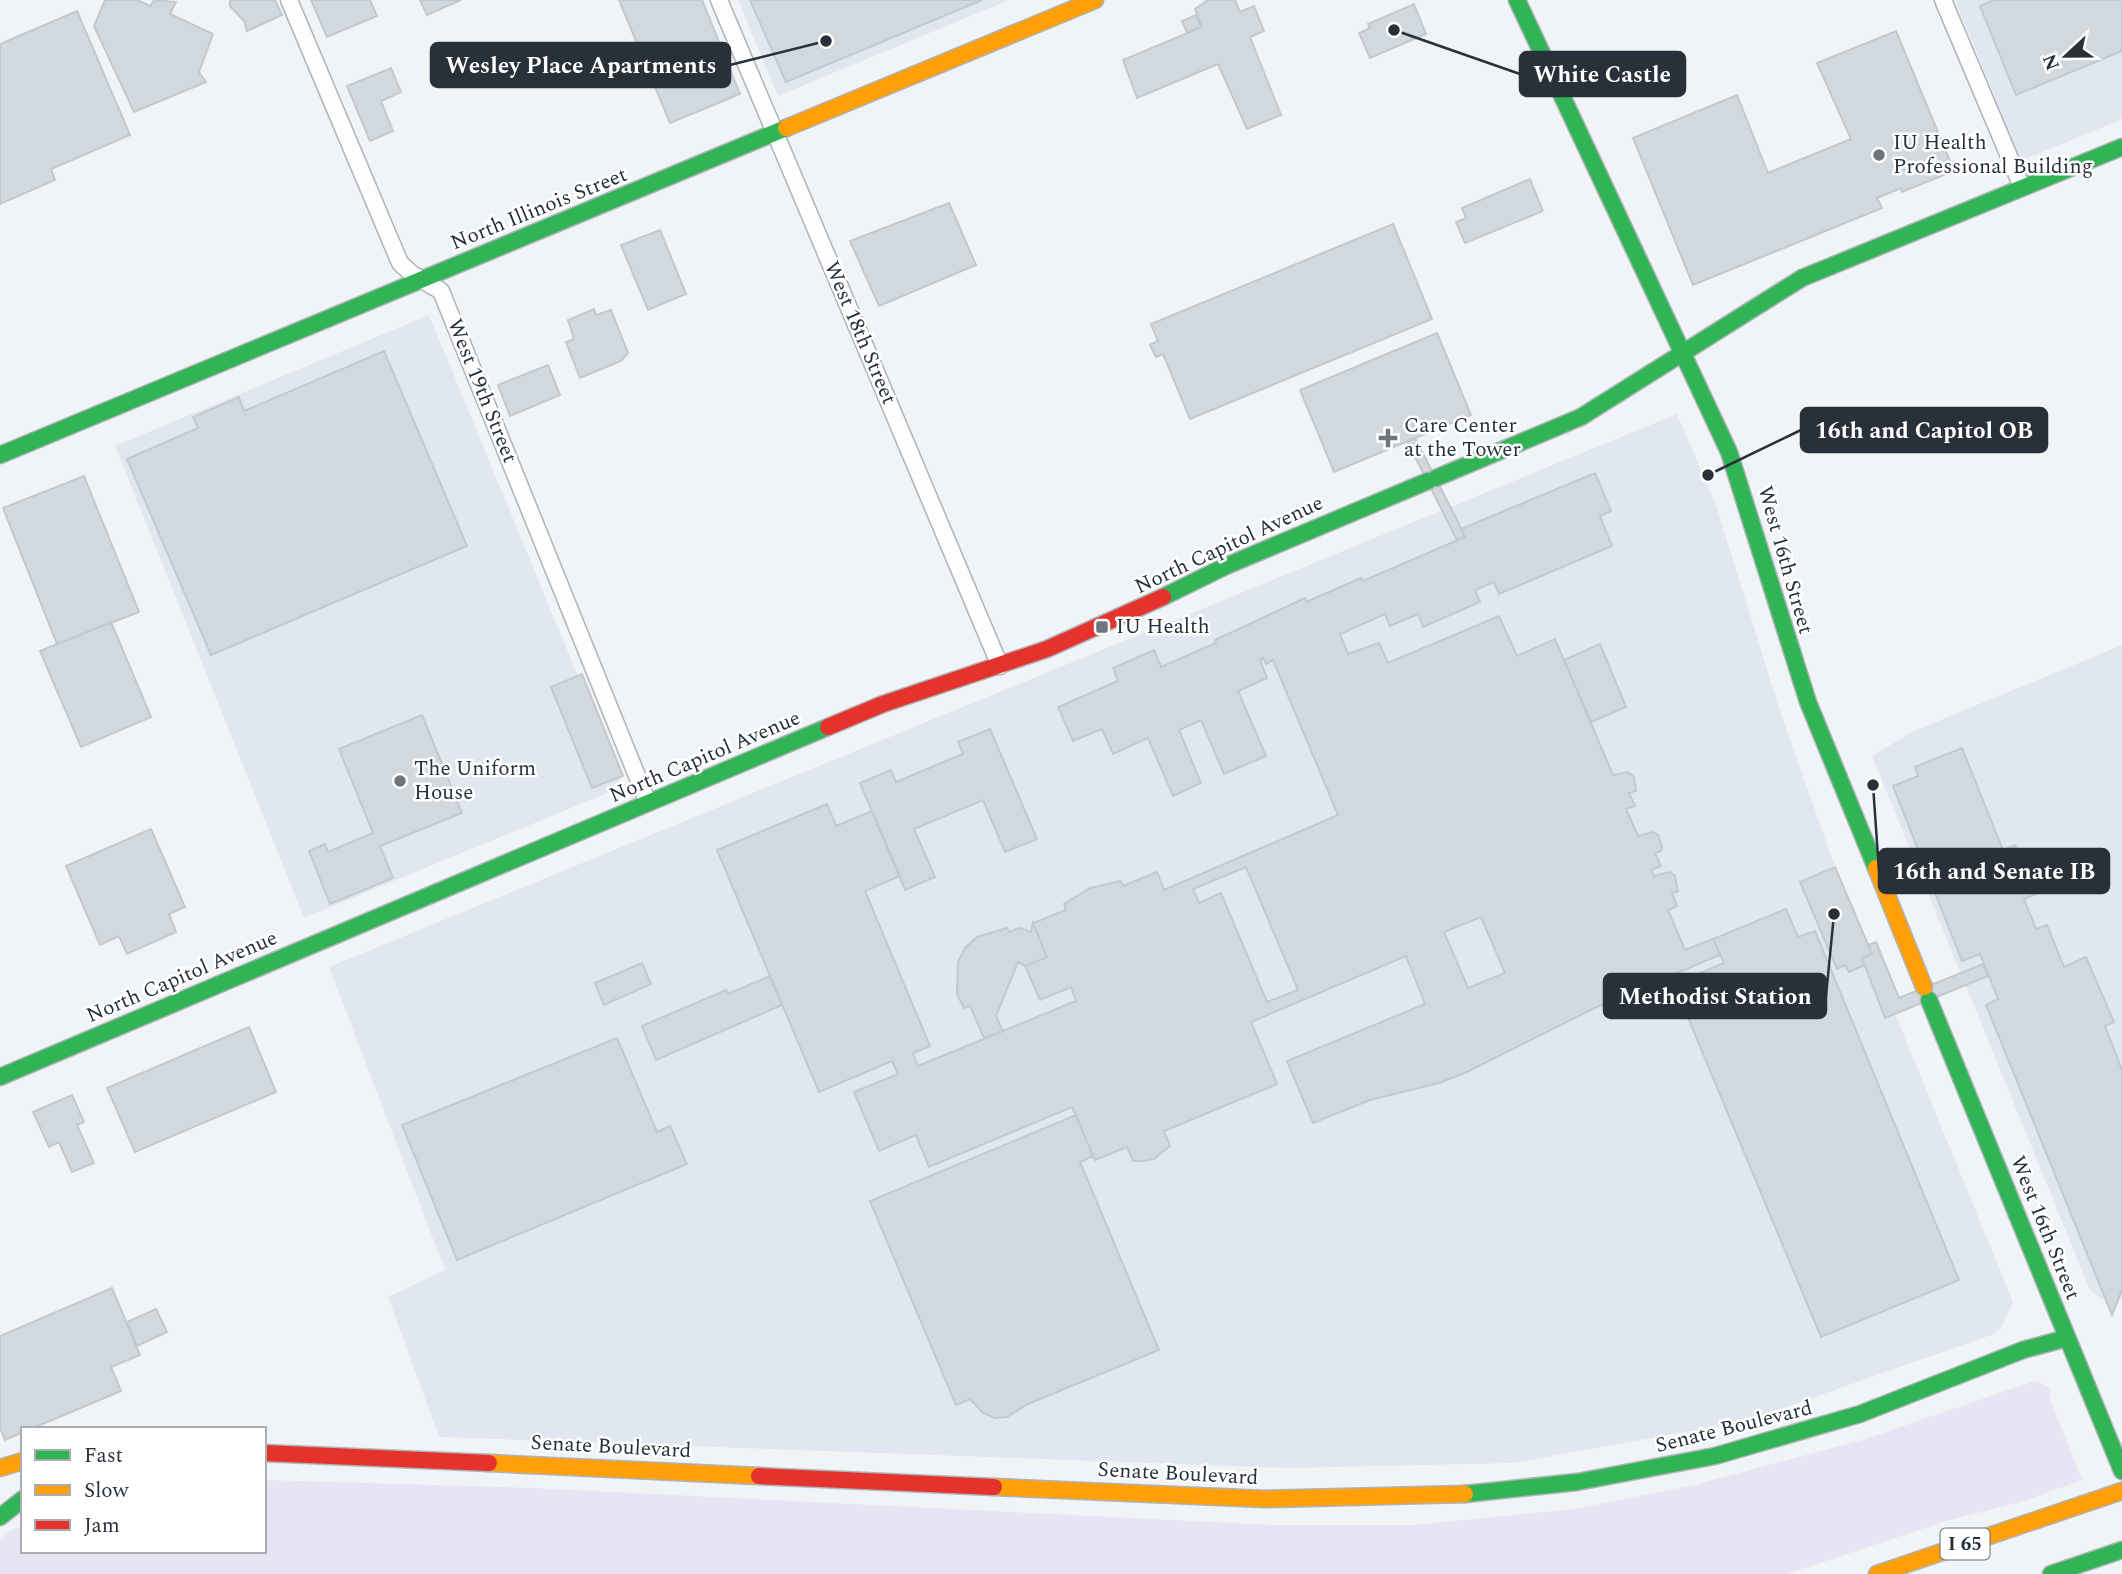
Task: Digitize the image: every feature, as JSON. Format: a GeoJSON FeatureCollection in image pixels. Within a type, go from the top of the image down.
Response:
{"type":"FeatureCollection","features":[{"type":"Feature","properties":{"kind":"main road","name":"North Illinois Street"},"geometry":{"type":"LineString","coordinates":[[0,455],[1095,0]]}},
{"type":"Feature","properties":{"kind":"main road","name":"West 16th Street"},"geometry":{"type":"LineString","coordinates":[[1517,0],[1550,76],[1685,353],[1735,468],[1808,702],[2122,1471]]}},
{"type":"Feature","properties":{"kind":"main road","name":"North Capitol Avenue"},"geometry":{"type":"LineString","coordinates":[[0,1077],[883,704],[1000,666],[1102,627],[1226,566],[1581,417],[1802,278],[2122,147]]}},
{"type":"Feature","properties":{"kind":"main road","name":"Senate Boulevard"},"geometry":{"type":"LineString","coordinates":[[266,1453],[1265,1499],[1445,1496],[1611,1477],[1741,1449],[1860,1414],[2023,1350],[2067,1338]]}},
{"type":"Feature","properties":{"kind":"main road"},"geometry":{"type":"LineString","coordinates":[[0,1468],[21,1462]]}},
{"type":"Feature","properties":{"kind":"main road"},"geometry":{"type":"LineString","coordinates":[[0,1498],[21,1491]]}},
{"type":"Feature","properties":{"kind":"main road","name":"I 65"},"geometry":{"type":"LineString","coordinates":[[1877,1574],[2122,1491]]}},
{"type":"Feature","properties":{"kind":"main road"},"geometry":{"type":"LineString","coordinates":[[0,1517],[21,1501]]}},
{"type":"Feature","properties":{"kind":"main road"},"geometry":{"type":"LineString","coordinates":[[2051,1574],[2122,1550]]}},
{"type":"Feature","properties":{"kind":"street","name":"West 19th Street"},"geometry":{"type":"LineString","coordinates":[[289,0],[400,263],[441,291],[648,803]]}},
{"type":"Feature","properties":{"kind":"street","name":"West 18th Street"},"geometry":{"type":"LineString","coordinates":[[719,0],[1000,666]]}},
{"type":"Feature","properties":{"kind":"street"},"geometry":{"type":"LineString","coordinates":[[1943,0],[2022,187]]}},
{"type":"Feature","properties":{"kind":"shaded area"},"geometry":{"type":"Polygon","coordinates":[[[738,0],[1009,0],[778,96],[738,0]]]}},
{"type":"Feature","properties":{"kind":"shaded area"},"geometry":{"type":"Polygon","coordinates":[[[1955,0],[2122,0],[2122,119],[2021,161],[1955,0]]]}},
{"type":"Feature","properties":{"kind":"shaded area"},"geometry":{"type":"Polygon","coordinates":[[[429,315],[620,778],[617,789],[304,918],[115,446],[429,315]]]}},
{"type":"Feature","properties":{"kind":"shaded area"},"geometry":{"type":"Polygon","coordinates":[[[1677,414],[1716,505],[1778,705],[1835,867],[2013,1302],[2001,1328],[1994,1334],[1746,1421],[1513,1463],[1289,1468],[439,1437],[388,1297],[445,1270],[329,967],[1677,414]]]}},
{"type":"Feature","properties":{"kind":"shaded area"},"geometry":{"type":"Polygon","coordinates":[[[2122,645],[2122,1299],[2101,1299],[2090,1290],[1872,756],[1914,731],[2122,645]]]}},
{"type":"Feature","properties":{"kind":"shaded area"},"geometry":{"type":"Polygon","coordinates":[[[2035,1381],[2049,1387],[2051,1402],[2082,1480],[2021,1502],[1946,1521],[1787,1574],[0,1574],[0,1541],[10,1531],[21,1526],[21,1553],[266,1553],[266,1480],[533,1488],[1273,1525],[1414,1525],[1574,1509],[1694,1485],[1862,1440],[2035,1381]]]}},
{"type":"Feature","properties":{"kind":"building"},"geometry":{"type":"Polygon","coordinates":[[[105,0],[137,0],[150,6],[154,0],[176,2],[170,14],[213,34],[199,72],[206,82],[134,112],[94,26],[105,0]]]}},
{"type":"Feature","properties":{"kind":"building"},"geometry":{"type":"Polygon","coordinates":[[[230,0],[275,0],[282,15],[247,31],[244,21],[230,6],[230,0]]]}},
{"type":"Feature","properties":{"kind":"building"},"geometry":{"type":"Polygon","coordinates":[[[311,0],[370,0],[377,16],[327,37],[311,0]]]}},
{"type":"Feature","properties":{"kind":"building"},"geometry":{"type":"Polygon","coordinates":[[[420,0],[461,0],[427,15],[420,0]]]}},
{"type":"Feature","properties":{"kind":"building"},"geometry":{"type":"Polygon","coordinates":[[[619,0],[702,0],[740,94],[670,123],[619,0]]]}},
{"type":"Feature","properties":{"kind":"building"},"geometry":{"type":"Polygon","coordinates":[[[750,0],[982,0],[786,82],[750,0]]]}},
{"type":"Feature","properties":{"kind":"building"},"geometry":{"type":"Polygon","coordinates":[[[1208,0],[1235,0],[1240,12],[1254,6],[1264,31],[1250,37],[1281,115],[1247,129],[1218,64],[1137,98],[1123,60],[1202,27],[1195,9],[1208,0]]]}},
{"type":"Feature","properties":{"kind":"building"},"geometry":{"type":"Polygon","coordinates":[[[1993,0],[2122,0],[2122,51],[2016,95],[1980,6],[1993,0]]]}},
{"type":"Feature","properties":{"kind":"building"},"geometry":{"type":"Polygon","coordinates":[[[1414,4],[1426,34],[1370,58],[1359,33],[1370,28],[1368,24],[1414,4]]]}},
{"type":"Feature","properties":{"kind":"building"},"geometry":{"type":"Polygon","coordinates":[[[77,11],[130,135],[51,169],[55,180],[0,204],[0,44],[77,11]]]}},
{"type":"Feature","properties":{"kind":"building"},"geometry":{"type":"Polygon","coordinates":[[[1196,15],[1201,27],[1187,33],[1182,21],[1196,15]]]}},
{"type":"Feature","properties":{"kind":"building","name":"IU Health Professional Building"},"geometry":{"type":"Polygon","coordinates":[[[1896,31],[1954,171],[1902,192],[1901,188],[1877,198],[1882,208],[1693,285],[1633,138],[1737,95],[1768,173],[1851,139],[1817,63],[1896,31]]]}},
{"type":"Feature","properties":{"kind":"building"},"geometry":{"type":"Polygon","coordinates":[[[391,68],[401,92],[381,101],[393,131],[370,141],[347,86],[391,68]]]}},
{"type":"Feature","properties":{"kind":"building"},"geometry":{"type":"Polygon","coordinates":[[[1530,179],[1543,211],[1465,243],[1456,222],[1466,218],[1462,208],[1530,179]]]}},
{"type":"Feature","properties":{"kind":"building"},"geometry":{"type":"Polygon","coordinates":[[[949,203],[976,265],[879,306],[850,241],[949,203]]]}},
{"type":"Feature","properties":{"kind":"building"},"geometry":{"type":"Polygon","coordinates":[[[1393,224],[1432,319],[1190,419],[1163,354],[1156,357],[1150,345],[1158,341],[1151,324],[1393,224]]]}},
{"type":"Feature","properties":{"kind":"building"},"geometry":{"type":"Polygon","coordinates":[[[660,230],[686,294],[648,310],[621,245],[660,230]]]}},
{"type":"Feature","properties":{"kind":"building"},"geometry":{"type":"Polygon","coordinates":[[[594,309],[596,315],[611,310],[628,353],[621,361],[580,378],[566,342],[574,339],[568,320],[594,309]]]}},
{"type":"Feature","properties":{"kind":"building"},"geometry":{"type":"Polygon","coordinates":[[[1437,333],[1471,415],[1334,472],[1300,390],[1437,333]]]}},
{"type":"Feature","properties":{"kind":"building"},"geometry":{"type":"Polygon","coordinates":[[[384,351],[467,546],[211,655],[127,459],[198,428],[193,417],[239,397],[244,411],[384,351]]]}},
{"type":"Feature","properties":{"kind":"building"},"geometry":{"type":"Polygon","coordinates":[[[548,365],[560,395],[510,416],[498,385],[548,365]]]}},
{"type":"Feature","properties":{"kind":"building"},"geometry":{"type":"Polygon","coordinates":[[[1415,438],[1465,537],[1457,540],[1407,441],[1415,438]]]}},
{"type":"Feature","properties":{"kind":"building"},"geometry":{"type":"Polygon","coordinates":[[[1595,473],[1611,511],[1600,516],[1612,546],[1499,594],[1494,582],[1475,590],[1480,602],[1423,627],[1418,614],[1390,626],[1385,614],[1340,634],[1348,654],[1379,643],[1388,663],[1499,616],[1517,656],[1555,639],[1613,775],[1628,772],[1634,777],[1636,791],[1629,793],[1635,806],[1626,809],[1638,836],[1653,832],[1658,835],[1662,846],[1661,851],[1655,853],[1661,866],[1651,870],[1654,876],[1670,872],[1675,876],[1678,891],[1672,893],[1677,906],[1668,910],[1685,950],[1713,939],[1720,955],[1603,1004],[1467,1072],[1439,1083],[1370,1100],[1313,1123],[1287,1061],[1425,1004],[1406,956],[1251,1022],[1277,1084],[1164,1131],[1170,1146],[1154,1159],[1144,1161],[1133,1161],[1127,1147],[1095,1160],[1072,1107],[929,1167],[916,1135],[879,1151],[854,1092],[898,1074],[892,1061],[819,1092],[717,850],[827,804],[836,826],[872,811],[900,876],[865,891],[930,1046],[913,1053],[918,1066],[1076,1001],[1071,987],[1040,1000],[1025,966],[1047,957],[1033,923],[1066,910],[1064,904],[1090,888],[1121,881],[1123,886],[1157,872],[1164,890],[1338,815],[1273,660],[1266,664],[1263,658],[1260,660],[1267,678],[1238,691],[1266,756],[1224,774],[1201,720],[1179,730],[1201,783],[1173,796],[1148,738],[1113,754],[1102,729],[1073,741],[1058,707],[1118,681],[1113,668],[1154,650],[1161,667],[1216,643],[1215,640],[1305,598],[1306,602],[1361,578],[1363,581],[1465,537],[1461,529],[1595,473]],[[1246,867],[1193,889],[1199,903],[1221,893],[1267,1002],[1298,990],[1246,867]],[[1481,917],[1444,932],[1468,988],[1505,973],[1481,917]]]}},
{"type":"Feature","properties":{"kind":"building"},"geometry":{"type":"Polygon","coordinates":[[[84,476],[139,612],[57,644],[3,508],[84,476]]]}},
{"type":"Feature","properties":{"kind":"building"},"geometry":{"type":"Polygon","coordinates":[[[111,622],[151,717],[81,747],[40,651],[111,622]]]}},
{"type":"Feature","properties":{"kind":"building"},"geometry":{"type":"Polygon","coordinates":[[[1600,644],[1626,707],[1591,722],[1564,660],[1600,644]]]}},
{"type":"Feature","properties":{"kind":"building"},"geometry":{"type":"Polygon","coordinates":[[[582,674],[623,776],[592,788],[551,687],[582,674]]]}},
{"type":"Feature","properties":{"kind":"building","name":"The Uniform House"},"geometry":{"type":"Polygon","coordinates":[[[422,715],[462,813],[380,846],[393,878],[330,904],[309,851],[325,844],[328,852],[373,833],[339,749],[422,715]]]}},
{"type":"Feature","properties":{"kind":"building"},"geometry":{"type":"Polygon","coordinates":[[[990,729],[1037,839],[1005,852],[983,800],[914,829],[935,877],[905,890],[860,783],[891,770],[896,782],[963,754],[958,742],[990,729]]]}},
{"type":"Feature","properties":{"kind":"building"},"geometry":{"type":"Polygon","coordinates":[[[1962,748],[2003,850],[2015,845],[2036,894],[2024,899],[2036,929],[2047,925],[2064,967],[2086,957],[2114,1022],[2105,1026],[2122,1070],[2122,1290],[2112,1315],[1986,1005],[1998,999],[1980,954],[1962,961],[1893,786],[1918,776],[1915,767],[1962,748]]]}},
{"type":"Feature","properties":{"kind":"building"},"geometry":{"type":"Polygon","coordinates":[[[151,829],[185,907],[169,914],[176,932],[127,954],[119,936],[100,945],[66,866],[151,829]]]}},
{"type":"Feature","properties":{"kind":"building"},"geometry":{"type":"Polygon","coordinates":[[[1835,867],[1872,954],[1862,958],[1865,965],[1849,972],[1845,965],[1837,969],[1800,882],[1835,867]]]}},
{"type":"Feature","properties":{"kind":"building"},"geometry":{"type":"Polygon","coordinates":[[[1786,909],[1798,937],[1815,931],[1959,1280],[1821,1337],[1674,984],[1724,963],[1713,939],[1786,909]]]}},
{"type":"Feature","properties":{"kind":"building"},"geometry":{"type":"Polygon","coordinates":[[[1033,923],[1047,957],[1025,966],[1018,962],[996,1016],[1003,1031],[984,1038],[970,1006],[964,1008],[957,994],[958,962],[965,948],[977,937],[1007,928],[1009,932],[1019,928],[1031,932],[1033,923]]]}},
{"type":"Feature","properties":{"kind":"building"},"geometry":{"type":"Polygon","coordinates":[[[1876,942],[1899,998],[1983,964],[1988,976],[1885,1018],[1862,958],[1872,954],[1868,945],[1876,942]]]}},
{"type":"Feature","properties":{"kind":"building"},"geometry":{"type":"Polygon","coordinates":[[[642,963],[651,984],[604,1005],[595,983],[642,963]]]}},
{"type":"Feature","properties":{"kind":"building"},"geometry":{"type":"Polygon","coordinates":[[[770,976],[782,1005],[656,1060],[642,1026],[726,990],[728,994],[770,976]]]}},
{"type":"Feature","properties":{"kind":"building"},"geometry":{"type":"Polygon","coordinates":[[[249,1027],[276,1092],[135,1152],[107,1088],[249,1027]]]}},
{"type":"Feature","properties":{"kind":"building"},"geometry":{"type":"Polygon","coordinates":[[[617,1038],[657,1132],[670,1126],[687,1164],[457,1260],[402,1125],[617,1038]]]}},
{"type":"Feature","properties":{"kind":"building"},"geometry":{"type":"Polygon","coordinates":[[[72,1095],[84,1122],[77,1125],[94,1163],[72,1172],[59,1142],[49,1147],[33,1112],[72,1095]]]}},
{"type":"Feature","properties":{"kind":"building"},"geometry":{"type":"Polygon","coordinates":[[[1076,1115],[1093,1156],[1080,1162],[1159,1350],[1028,1404],[1007,1417],[995,1418],[983,1413],[970,1399],[956,1405],[870,1201],[1076,1115]]]}},
{"type":"Feature","properties":{"kind":"building"},"geometry":{"type":"Polygon","coordinates":[[[112,1288],[140,1355],[111,1367],[121,1391],[36,1427],[21,1427],[21,1433],[5,1440],[0,1428],[0,1336],[112,1288]]]}},
{"type":"Feature","properties":{"kind":"building"},"geometry":{"type":"Polygon","coordinates":[[[156,1309],[167,1332],[137,1346],[127,1322],[156,1309]]]}},
{"type":"Feature","properties":{"kind":"traffic: fast"},"geometry":{"type":"LineString","coordinates":[[1517,0],[1729,452],[1808,702],[1876,868]]}},
{"type":"Feature","properties":{"kind":"traffic: fast"},"geometry":{"type":"LineString","coordinates":[[0,455],[786,128]]}},
{"type":"Feature","properties":{"kind":"traffic: fast"},"geometry":{"type":"LineString","coordinates":[[1436,478],[1581,417],[1802,278],[2122,147]]}},
{"type":"Feature","properties":{"kind":"traffic: fast"},"geometry":{"type":"LineString","coordinates":[[1163,597],[1226,566],[1428,481]]}},
{"type":"Feature","properties":{"kind":"traffic: fast"},"geometry":{"type":"LineString","coordinates":[[0,1077],[828,727]]}},
{"type":"Feature","properties":{"kind":"traffic: fast"},"geometry":{"type":"LineString","coordinates":[[1929,1000],[2122,1471]]}},
{"type":"Feature","properties":{"kind":"traffic: fast"},"geometry":{"type":"LineString","coordinates":[[1465,1494],[1577,1482],[1715,1456],[1860,1414],[2023,1350],[2067,1338]]}},
{"type":"Feature","properties":{"kind":"traffic: fast"},"geometry":{"type":"LineString","coordinates":[[0,1517],[21,1501]]}},
{"type":"Feature","properties":{"kind":"traffic: fast"},"geometry":{"type":"LineString","coordinates":[[2051,1574],[2122,1550]]}},
{"type":"Feature","properties":{"kind":"traffic: slow"},"geometry":{"type":"LineString","coordinates":[[786,128],[1095,0]]}},
{"type":"Feature","properties":{"kind":"traffic: slow"},"geometry":{"type":"LineString","coordinates":[[1876,868],[1924,987]]}},
{"type":"Feature","properties":{"kind":"traffic: slow"},"geometry":{"type":"LineString","coordinates":[[0,1468],[21,1462]]}},
{"type":"Feature","properties":{"kind":"traffic: slow"},"geometry":{"type":"LineString","coordinates":[[489,1463],[759,1476]]}},
{"type":"Feature","properties":{"kind":"traffic: slow"},"geometry":{"type":"LineString","coordinates":[[994,1487],[1265,1499],[1465,1494]]}},
{"type":"Feature","properties":{"kind":"traffic: slow"},"geometry":{"type":"LineString","coordinates":[[1877,1574],[2122,1491]]}},
{"type":"Feature","properties":{"kind":"traffic: jam"},"geometry":{"type":"LineString","coordinates":[[828,727],[883,704],[1047,649],[1163,597]]}},
{"type":"Feature","properties":{"kind":"traffic: jam"},"geometry":{"type":"LineString","coordinates":[[266,1453],[489,1463]]}},
{"type":"Feature","properties":{"kind":"traffic: jam"},"geometry":{"type":"LineString","coordinates":[[759,1476],[994,1487]]}},
{"type":"Feature","properties":{"kind":"place","name":"White Castle"},"geometry":{"type":"Point","coordinates":[1394,30]}},
{"type":"Feature","properties":{"kind":"place","name":"Wesley Place Apartments"},"geometry":{"type":"Point","coordinates":[826,41]}},
{"type":"Feature","properties":{"kind":"place","name":"IU Health Professional Building"},"geometry":{"type":"Point","coordinates":[1879,155]}},
{"type":"Feature","properties":{"kind":"place","name":"Care Center at the Tower"},"geometry":{"type":"Point","coordinates":[1388,438]}},
{"type":"Feature","properties":{"kind":"place","name":"16th and Capitol OB"},"geometry":{"type":"Point","coordinates":[1708,475]}},
{"type":"Feature","properties":{"kind":"place","name":"IU Health"},"geometry":{"type":"Point","coordinates":[1102,627]}},
{"type":"Feature","properties":{"kind":"place","name":"The Uniform House"},"geometry":{"type":"Point","coordinates":[400,781]}},
{"type":"Feature","properties":{"kind":"place","name":"16th and Senate IB"},"geometry":{"type":"Point","coordinates":[1873,785]}},
{"type":"Feature","properties":{"kind":"place","name":"Methodist Station"},"geometry":{"type":"Point","coordinates":[1834,914]}}]}
